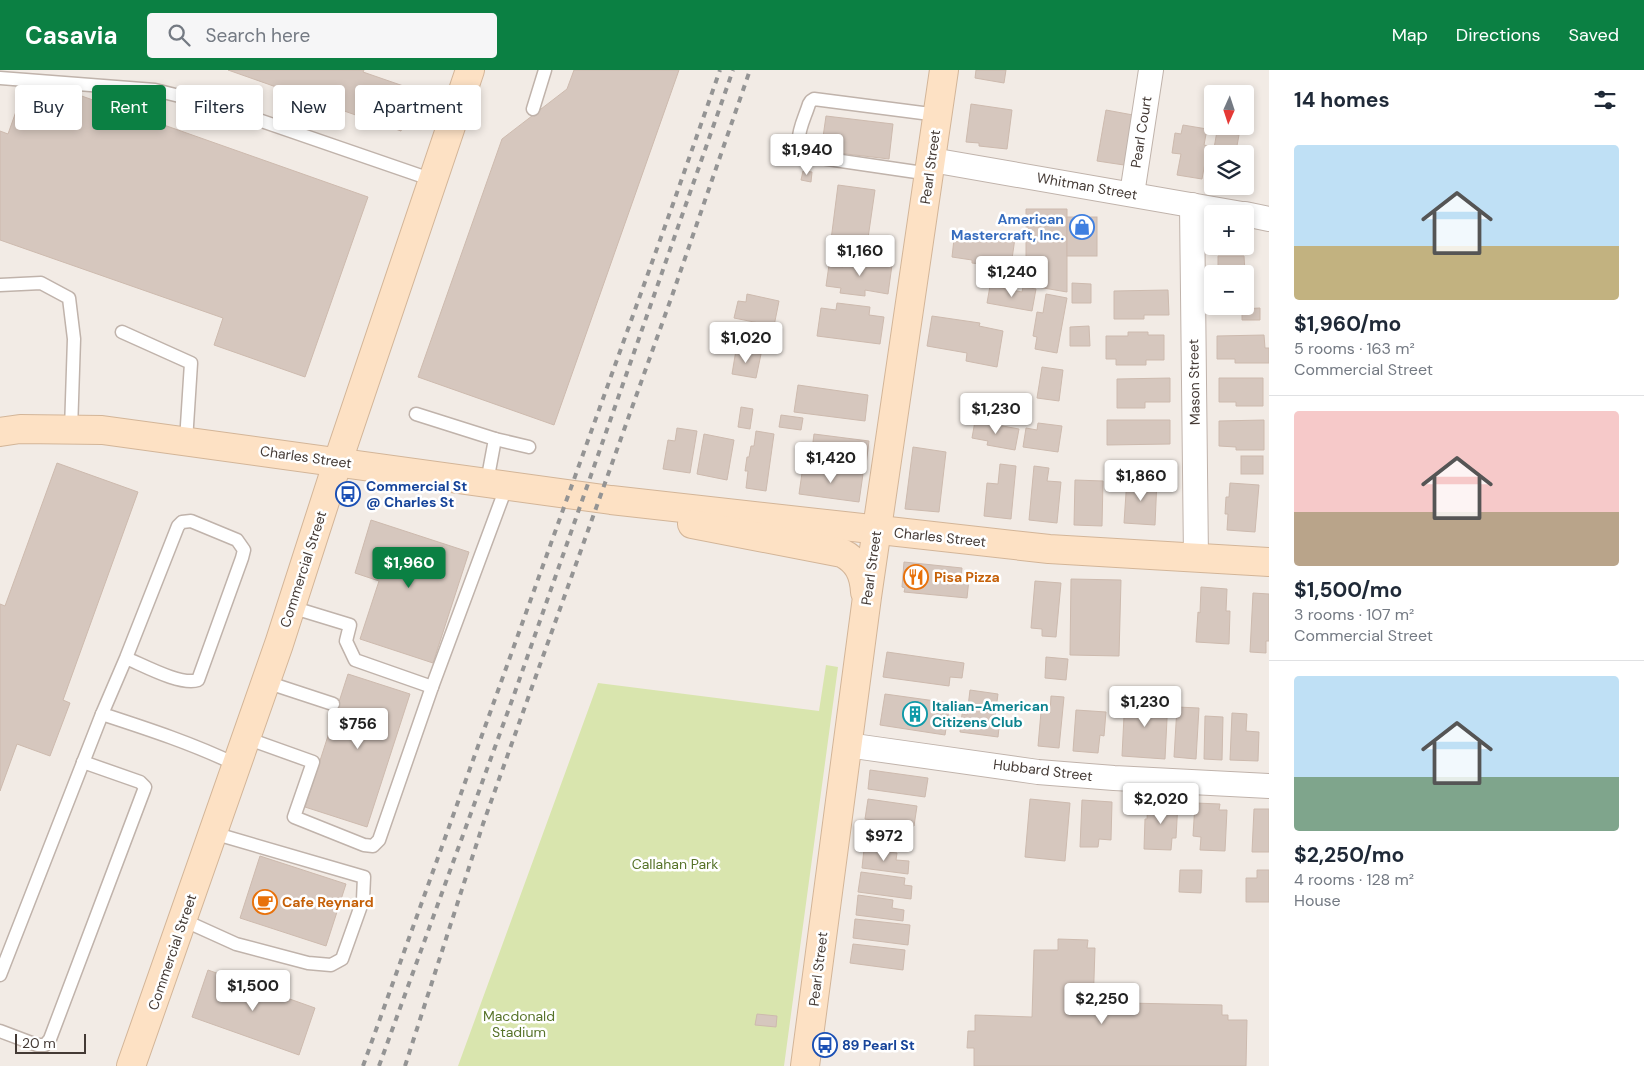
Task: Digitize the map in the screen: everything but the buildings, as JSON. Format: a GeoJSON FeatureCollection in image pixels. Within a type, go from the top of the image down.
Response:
{"type":"FeatureCollection","features":[{"type":"Feature","properties":{"kind":"street","name":"Commercial Street"},"geometry":{"type":"LineString","coordinates":[[132,1066],[266,682],[470,70]]}},
{"type":"Feature","properties":{"kind":"street","name":"Pearl Street"},"geometry":{"type":"LineString","coordinates":[[806,1066],[876,530],[944,70]]}},
{"type":"Feature","properties":{"kind":"street","name":"Pearl Court"},"geometry":{"type":"LineString","coordinates":[[1132,194],[1151,70]]}},
{"type":"Feature","properties":{"kind":"street","name":"Whitman Street"},"geometry":{"type":"LineString","coordinates":[[931,167],[1132,194],[1204,207]]}},
{"type":"Feature","properties":{"kind":"street","name":"Mason Street"},"geometry":{"type":"LineString","coordinates":[[1192,205],[1196,559]]}},
{"type":"Feature","properties":{"kind":"street","name":"Whitman Street"},"geometry":{"type":"LineString","coordinates":[[1254,216],[1269,218]]}},
{"type":"Feature","properties":{"kind":"street","name":"Charles Street"},"geometry":{"type":"LineString","coordinates":[[0,432],[20,429],[102,430],[611,500],[876,530],[1049,549],[1269,562]]}},
{"type":"Feature","properties":{"kind":"street","name":"Charles Street"},"geometry":{"type":"LineString","coordinates":[[611,500],[682,522],[729,533],[842,553],[856,562],[861,571],[865,586],[866,607]]}},
{"type":"Feature","properties":{"kind":"street","name":"Hubbard Street"},"geometry":{"type":"LineString","coordinates":[[847,745],[1057,774],[1269,786]]}},
{"type":"Feature","properties":{"kind":"lane"},"geometry":{"type":"LineString","coordinates":[[533,109],[545,70]]}},
{"type":"Feature","properties":{"kind":"lane"},"geometry":{"type":"LineString","coordinates":[[0,78],[155,90],[212,104],[433,180]]}},
{"type":"Feature","properties":{"kind":"lane"},"geometry":{"type":"LineString","coordinates":[[931,167],[814,157],[801,150],[798,146],[798,138],[810,102],[818,98],[938,115]]}},
{"type":"Feature","properties":{"kind":"lane"},"geometry":{"type":"LineString","coordinates":[[0,285],[41,283],[69,298],[74,339],[71,430]]}},
{"type":"Feature","properties":{"kind":"lane"},"geometry":{"type":"LineString","coordinates":[[122,332],[191,363],[186,441]]}},
{"type":"Feature","properties":{"kind":"lane"},"geometry":{"type":"LineString","coordinates":[[416,414],[495,439],[529,447]]}},
{"type":"Feature","properties":{"kind":"lane"},"geometry":{"type":"LineString","coordinates":[[246,738],[313,762],[294,817],[364,845],[373,846],[379,840],[432,687],[497,484],[495,439]]}},
{"type":"Feature","properties":{"kind":"lane"},"geometry":{"type":"LineString","coordinates":[[0,975],[178,526],[182,522],[191,521],[237,540],[244,550],[242,558],[198,680],[192,682],[182,680],[126,658]]}},
{"type":"Feature","properties":{"kind":"lane"},"geometry":{"type":"LineString","coordinates":[[291,607],[350,625],[346,641],[355,660],[432,687]]}},
{"type":"Feature","properties":{"kind":"lane"},"geometry":{"type":"LineString","coordinates":[[266,682],[333,704]]}},
{"type":"Feature","properties":{"kind":"lane"},"geometry":{"type":"LineString","coordinates":[[102,714],[161,733],[237,765]]}},
{"type":"Feature","properties":{"kind":"lane"},"geometry":{"type":"LineString","coordinates":[[0,1031],[37,1045],[45,1045],[50,1039],[145,787],[140,782],[83,762]]}},
{"type":"Feature","properties":{"kind":"lane"},"geometry":{"type":"LineString","coordinates":[[183,920],[236,944],[308,963],[331,965],[342,959],[363,900],[364,877],[213,833]]}},
{"type":"Feature","properties":{"kind":"green space","name":"Callahan Park"},"geometry":{"type":"Polygon","coordinates":[[[826,665],[838,667],[784,1066],[458,1066],[598,683],[819,711],[826,665]]]}},
{"type":"Feature","properties":{"kind":"railway"},"geometry":{"type":"LineString","coordinates":[[363,1066],[720,70]]}},
{"type":"Feature","properties":{"kind":"railway"},"geometry":{"type":"LineString","coordinates":[[379,1066],[515,692],[733,70]]}},
{"type":"Feature","properties":{"kind":"railway"},"geometry":{"type":"LineString","coordinates":[[405,1066],[483,824],[673,293],[750,70]]}},
{"type":"Feature","properties":{"kind":"place","name":"American Mastercraft, Inc."},"geometry":{"type":"Point","coordinates":[1082,227]}},
{"type":"Feature","properties":{"kind":"place","name":"Commercial St @ Charles St"},"geometry":{"type":"Point","coordinates":[348,494]}},
{"type":"Feature","properties":{"kind":"place","name":"Pisa Pizza"},"geometry":{"type":"Point","coordinates":[916,577]}},
{"type":"Feature","properties":{"kind":"place","name":"Italian-American Citizens Club"},"geometry":{"type":"Point","coordinates":[915,714]}},
{"type":"Feature","properties":{"kind":"place","name":"Cafe Reynard"},"geometry":{"type":"Point","coordinates":[265,902]}},
{"type":"Feature","properties":{"kind":"place","name":"89 Pearl St"},"geometry":{"type":"Point","coordinates":[825,1045]}},
{"type":"Feature","properties":{"kind":"park label","name":"Macdonald Stadium"},"geometry":{"type":"Point","coordinates":[519,1024]}}]}
